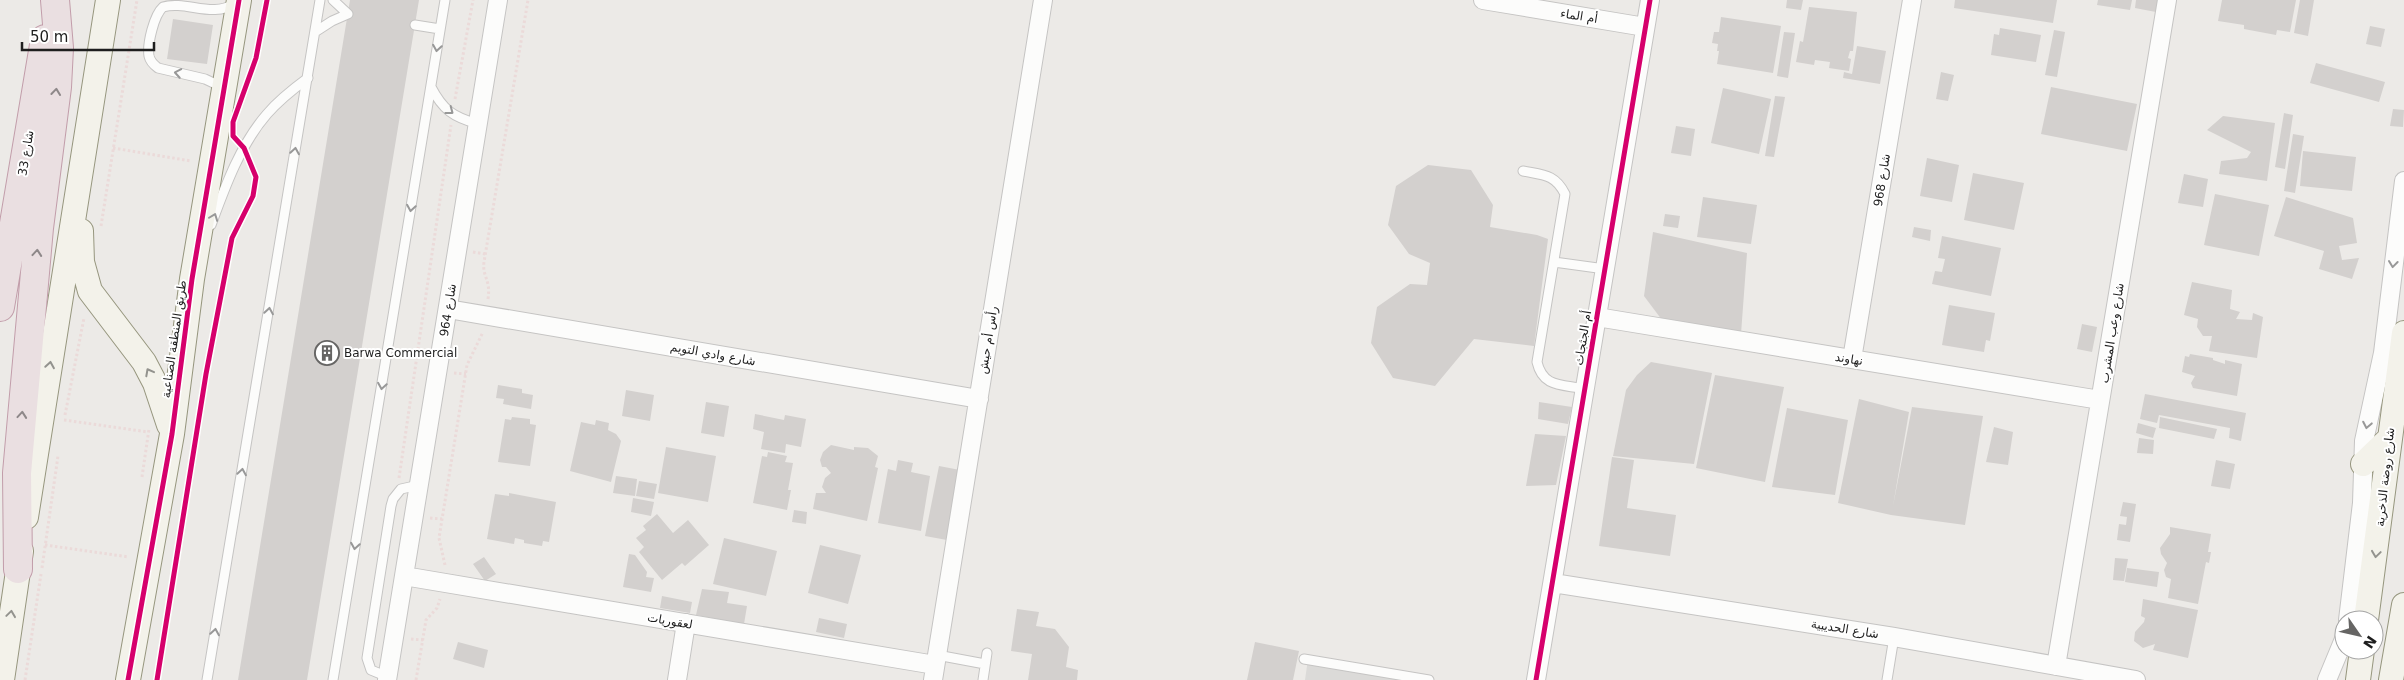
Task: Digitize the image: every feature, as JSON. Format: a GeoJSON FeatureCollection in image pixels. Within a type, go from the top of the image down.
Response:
{"type":"FeatureCollection","features":[{"type":"Feature","properties":{"kind":"highway","name":"شارع 33"},"geometry":{"type":"LineString","coordinates":[[0,307],[51,0]]}},
{"type":"Feature","properties":{"kind":"highway"},"geometry":{"type":"LineString","coordinates":[[18,569],[17,473],[39,228],[57,87],[59,48],[55,0]]}},
{"type":"Feature","properties":{"kind":"street"},"geometry":{"type":"LineString","coordinates":[[2,680],[108,0]]}},
{"type":"Feature","properties":{"kind":"street","name":"طريق المنطقة الصناعية"},"geometry":{"type":"LineString","coordinates":[[128,680],[172,434],[192,279],[238,0]]}},
{"type":"Feature","properties":{"kind":"street","name":"شارع 964"},"geometry":{"type":"LineString","coordinates":[[388,678],[498,0]]}},
{"type":"Feature","properties":{"kind":"street","name":"رأس أم حيش"},"geometry":{"type":"LineString","coordinates":[[935,667],[1043,0]]}},
{"type":"Feature","properties":{"kind":"street","name":"أم الماء"},"geometry":{"type":"LineString","coordinates":[[1482,0],[1646,27]]}},
{"type":"Feature","properties":{"kind":"street","name":"أم الجثجاث"},"geometry":{"type":"LineString","coordinates":[[1536,680],[1650,0]]}},
{"type":"Feature","properties":{"kind":"street","name":"شارع 968"},"geometry":{"type":"LineString","coordinates":[[1852,359],[1912,0]]}},
{"type":"Feature","properties":{"kind":"street","name":"شارع وعب المشرب"},"geometry":{"type":"LineString","coordinates":[[2056,666],[2167,0]]}},
{"type":"Feature","properties":{"kind":"street"},"geometry":{"type":"LineString","coordinates":[[82,158],[82,262],[90,291],[144,362],[165,408],[172,434]]}},
{"type":"Feature","properties":{"kind":"street"},"geometry":{"type":"LineString","coordinates":[[2349,610],[2362,503],[2367,425],[2383,353],[2404,181]]}},
{"type":"Feature","properties":{"kind":"street","name":"شارع وادي التويم"},"geometry":{"type":"LineString","coordinates":[[448,309],[978,399]]}},
{"type":"Feature","properties":{"kind":"street","name":"نهاوند"},"geometry":{"type":"LineString","coordinates":[[1597,317],[2100,400]]}},
{"type":"Feature","properties":{"kind":"street","name":"شارع روضة الذخرية"},"geometry":{"type":"LineString","coordinates":[[2367,610],[2387,470],[2388,439],[2404,333]]}},
{"type":"Feature","properties":{"kind":"street"},"geometry":{"type":"LineString","coordinates":[[2363,464],[2388,439]]}},
{"type":"Feature","properties":{"kind":"street","name":"لعقوريات"},"geometry":{"type":"LineString","coordinates":[[404,576],[935,667]]}},
{"type":"Feature","properties":{"kind":"street","name":"شارع الحديبية"},"geometry":{"type":"LineString","coordinates":[[1553,583],[1894,637],[2136,680]]}},
{"type":"Feature","properties":{"kind":"street"},"geometry":{"type":"LineString","coordinates":[[2391,680],[2404,605]]}},
{"type":"Feature","properties":{"kind":"street"},"geometry":{"type":"LineString","coordinates":[[677,680],[686,623]]}},
{"type":"Feature","properties":{"kind":"street"},"geometry":{"type":"LineString","coordinates":[[2327,680],[2335,660]]}},
{"type":"Feature","properties":{"kind":"street"},"geometry":{"type":"LineString","coordinates":[[2358,680],[2361,660]]}},
{"type":"Feature","properties":{"kind":"lane"},"geometry":{"type":"LineString","coordinates":[[224,89],[205,79],[158,68],[149,53],[155,18],[163,7],[174,4],[219,10],[238,0]]}},
{"type":"Feature","properties":{"kind":"lane"},"geometry":{"type":"LineString","coordinates":[[207,680],[320,0]]}},
{"type":"Feature","properties":{"kind":"lane"},"geometry":{"type":"LineString","coordinates":[[315,32],[332,21],[348,14],[333,0]]}},
{"type":"Feature","properties":{"kind":"lane"},"geometry":{"type":"LineString","coordinates":[[333,680],[445,0]]}},
{"type":"Feature","properties":{"kind":"lane"},"geometry":{"type":"LineString","coordinates":[[415,25],[440,30]]}},
{"type":"Feature","properties":{"kind":"lane"},"geometry":{"type":"LineString","coordinates":[[192,279],[221,198],[244,148],[266,114],[278,101],[308,78]]}},
{"type":"Feature","properties":{"kind":"lane"},"geometry":{"type":"LineString","coordinates":[[431,87],[439,102],[453,115],[478,124]]}},
{"type":"Feature","properties":{"kind":"lane"},"geometry":{"type":"LineString","coordinates":[[1523,170],[1550,177],[1559,183],[1565,194],[1537,362],[1540,374],[1548,382],[1585,389]]}},
{"type":"Feature","properties":{"kind":"lane"},"geometry":{"type":"LineString","coordinates":[[1554,262],[1605,269]]}},
{"type":"Feature","properties":{"kind":"lane"},"geometry":{"type":"LineString","coordinates":[[388,678],[372,670],[367,658],[391,506],[396,493],[407,486],[419,485]]}},
{"type":"Feature","properties":{"kind":"lane"},"geometry":{"type":"LineString","coordinates":[[1887,680],[1894,637]]}},
{"type":"Feature","properties":{"kind":"lane"},"geometry":{"type":"LineString","coordinates":[[983,680],[987,653]]}},
{"type":"Feature","properties":{"kind":"lane"},"geometry":{"type":"LineString","coordinates":[[1304,660],[1429,680]]}},
{"type":"Feature","properties":{"kind":"lane"},"geometry":{"type":"LineString","coordinates":[[935,667],[985,664]]}},
{"type":"Feature","properties":{"kind":"path"},"geometry":{"type":"LineString","coordinates":[[99,234],[137,0]]}},
{"type":"Feature","properties":{"kind":"path"},"geometry":{"type":"LineString","coordinates":[[396,493],[453,115],[473,0]]}},
{"type":"Feature","properties":{"kind":"path"},"geometry":{"type":"LineString","coordinates":[[416,680],[425,624],[439,604],[443,582],[446,560],[439,538],[467,365],[470,355],[482,338],[486,315],[490,288],[488,279],[484,274],[484,262],[528,0]]}},
{"type":"Feature","properties":{"kind":"path"},"geometry":{"type":"LineString","coordinates":[[113,148],[192,161]]}},
{"type":"Feature","properties":{"kind":"path"},"geometry":{"type":"LineString","coordinates":[[62,430],[90,291]]}},
{"type":"Feature","properties":{"kind":"path"},"geometry":{"type":"LineString","coordinates":[[64,420],[148,432]]}},
{"type":"Feature","properties":{"kind":"path"},"geometry":{"type":"LineString","coordinates":[[25,680],[60,449]]}},
{"type":"Feature","properties":{"kind":"path"},"geometry":{"type":"LineString","coordinates":[[45,544],[129,557]]}},
{"type":"Feature","properties":{"kind":"shaded area"},"geometry":{"type":"Polygon","coordinates":[[[1308,659],[1429,680],[1305,680],[1308,659]]]}},
{"type":"Feature","properties":{"kind":"building","name":"Barwa Commercial"},"geometry":{"type":"Polygon","coordinates":[[[350,0],[419,0],[307,680],[238,680],[350,0]]]}},
{"type":"Feature","properties":{"kind":"building"},"geometry":{"type":"Polygon","coordinates":[[[1787,0],[1803,0],[1801,10],[1786,8],[1787,0]]]}},
{"type":"Feature","properties":{"kind":"building"},"geometry":{"type":"Polygon","coordinates":[[[1955,0],[2057,0],[2053,23],[1954,8],[1955,0]]]}},
{"type":"Feature","properties":{"kind":"building"},"geometry":{"type":"Polygon","coordinates":[[[2098,0],[2132,0],[2130,10],[2097,5],[2098,0]]]}},
{"type":"Feature","properties":{"kind":"building"},"geometry":{"type":"Polygon","coordinates":[[[2136,0],[2163,0],[2161,13],[2135,8],[2136,0]]]}},
{"type":"Feature","properties":{"kind":"building"},"geometry":{"type":"Polygon","coordinates":[[[2222,0],[2296,0],[2290,32],[2277,30],[2276,35],[2244,29],[2244,25],[2218,21],[2222,0]]]}},
{"type":"Feature","properties":{"kind":"building"},"geometry":{"type":"Polygon","coordinates":[[[2300,0],[2314,0],[2308,36],[2294,33],[2300,0]]]}},
{"type":"Feature","properties":{"kind":"building"},"geometry":{"type":"Polygon","coordinates":[[[1809,7],[1857,12],[1853,51],[1850,51],[1848,58],[1851,59],[1849,71],[1829,68],[1830,62],[1815,60],[1814,65],[1796,62],[1800,41],[1803,42],[1809,7]]]}},
{"type":"Feature","properties":{"kind":"building"},"geometry":{"type":"Polygon","coordinates":[[[1721,17],[1781,26],[1773,73],[1717,64],[1718,44],[1712,43],[1714,32],[1719,32],[1721,17]]]}},
{"type":"Feature","properties":{"kind":"building"},"geometry":{"type":"Polygon","coordinates":[[[173,19],[213,25],[207,64],[167,59],[173,19]]]}},
{"type":"Feature","properties":{"kind":"building"},"geometry":{"type":"Polygon","coordinates":[[[2370,26],[2385,29],[2381,47],[2366,44],[2370,26]]]}},
{"type":"Feature","properties":{"kind":"building"},"geometry":{"type":"Polygon","coordinates":[[[2000,28],[2041,35],[2036,62],[1991,55],[1994,34],[1999,35],[2000,28]]]}},
{"type":"Feature","properties":{"kind":"building"},"geometry":{"type":"Polygon","coordinates":[[[2054,30],[2065,32],[2057,77],[2045,75],[2054,30]]]}},
{"type":"Feature","properties":{"kind":"building"},"geometry":{"type":"Polygon","coordinates":[[[1784,32],[1795,33],[1788,78],[1777,76],[1784,32]]]}},
{"type":"Feature","properties":{"kind":"building"},"geometry":{"type":"Polygon","coordinates":[[[1857,46],[1886,51],[1880,84],[1843,78],[1844,72],[1852,74],[1857,46]]]}},
{"type":"Feature","properties":{"kind":"building"},"geometry":{"type":"Polygon","coordinates":[[[2316,63],[2385,82],[2379,102],[2310,83],[2316,63]]]}},
{"type":"Feature","properties":{"kind":"building"},"geometry":{"type":"Polygon","coordinates":[[[1941,72],[1954,75],[1948,101],[1936,99],[1941,72]]]}},
{"type":"Feature","properties":{"kind":"building"},"geometry":{"type":"Polygon","coordinates":[[[2051,87],[2137,104],[2127,151],[2041,134],[2051,87]]]}},
{"type":"Feature","properties":{"kind":"building"},"geometry":{"type":"Polygon","coordinates":[[[1723,88],[1771,99],[1759,154],[1711,143],[1723,88]]]}},
{"type":"Feature","properties":{"kind":"building"},"geometry":{"type":"Polygon","coordinates":[[[1775,96],[1785,97],[1774,157],[1765,156],[1775,96]]]}},
{"type":"Feature","properties":{"kind":"building"},"geometry":{"type":"Polygon","coordinates":[[[2393,109],[2404,110],[2403,127],[2390,126],[2393,109]]]}},
{"type":"Feature","properties":{"kind":"building"},"geometry":{"type":"Polygon","coordinates":[[[2284,113],[2293,115],[2285,169],[2275,167],[2284,113]]]}},
{"type":"Feature","properties":{"kind":"building"},"geometry":{"type":"Polygon","coordinates":[[[2223,116],[2275,123],[2267,181],[2219,174],[2221,161],[2247,158],[2251,152],[2207,130],[2223,116]]]}},
{"type":"Feature","properties":{"kind":"building"},"geometry":{"type":"Polygon","coordinates":[[[1676,126],[1695,129],[1691,156],[1671,153],[1676,126]]]}},
{"type":"Feature","properties":{"kind":"building"},"geometry":{"type":"Polygon","coordinates":[[[2293,134],[2304,136],[2295,193],[2284,191],[2293,134]]]}},
{"type":"Feature","properties":{"kind":"building"},"geometry":{"type":"Polygon","coordinates":[[[2303,151],[2356,157],[2352,191],[2300,186],[2303,151]]]}},
{"type":"Feature","properties":{"kind":"building"},"geometry":{"type":"Polygon","coordinates":[[[1927,158],[1959,165],[1952,202],[1920,196],[1927,158]]]}},
{"type":"Feature","properties":{"kind":"building"},"geometry":{"type":"Polygon","coordinates":[[[1428,165],[1471,170],[1493,205],[1490,227],[1537,235],[1548,239],[1534,346],[1474,339],[1435,386],[1393,378],[1371,343],[1377,307],[1410,284],[1427,285],[1430,263],[1409,254],[1388,225],[1396,186],[1428,165]]]}},
{"type":"Feature","properties":{"kind":"building"},"geometry":{"type":"Polygon","coordinates":[[[1973,173],[2024,183],[2014,230],[1964,220],[1973,173]]]}},
{"type":"Feature","properties":{"kind":"building"},"geometry":{"type":"Polygon","coordinates":[[[2184,174],[2208,179],[2203,207],[2178,203],[2184,174]]]}},
{"type":"Feature","properties":{"kind":"building"},"geometry":{"type":"Polygon","coordinates":[[[2215,194],[2269,205],[2259,256],[2204,245],[2215,194]]]}},
{"type":"Feature","properties":{"kind":"building"},"geometry":{"type":"Polygon","coordinates":[[[1703,197],[1757,205],[1751,244],[1697,237],[1703,197]]]}},
{"type":"Feature","properties":{"kind":"building"},"geometry":{"type":"Polygon","coordinates":[[[2286,197],[2353,218],[2357,243],[2339,246],[2342,260],[2359,258],[2352,279],[2319,269],[2324,251],[2274,236],[2286,197]]]}},
{"type":"Feature","properties":{"kind":"building"},"geometry":{"type":"Polygon","coordinates":[[[1665,214],[1680,216],[1678,228],[1663,226],[1665,214]]]}},
{"type":"Feature","properties":{"kind":"building"},"geometry":{"type":"Polygon","coordinates":[[[1914,227],[1931,230],[1930,241],[1912,237],[1914,227]]]}},
{"type":"Feature","properties":{"kind":"building"},"geometry":{"type":"Polygon","coordinates":[[[1653,232],[1747,253],[1741,334],[1662,320],[1644,296],[1653,232]]]}},
{"type":"Feature","properties":{"kind":"building"},"geometry":{"type":"Polygon","coordinates":[[[1942,236],[2001,248],[1991,296],[1932,284],[1935,271],[1942,272],[1945,259],[1938,258],[1942,236]]]}},
{"type":"Feature","properties":{"kind":"building"},"geometry":{"type":"Polygon","coordinates":[[[2192,282],[2232,290],[2230,309],[2240,312],[2236,319],[2252,320],[2253,313],[2263,317],[2257,358],[2209,351],[2212,336],[2203,336],[2197,327],[2198,319],[2184,315],[2192,282]]]}},
{"type":"Feature","properties":{"kind":"building"},"geometry":{"type":"Polygon","coordinates":[[[1949,305],[1995,313],[1990,341],[1986,340],[1984,352],[1942,345],[1949,305]]]}},
{"type":"Feature","properties":{"kind":"building"},"geometry":{"type":"Polygon","coordinates":[[[2082,324],[2097,327],[2092,352],[2077,349],[2082,324]]]}},
{"type":"Feature","properties":{"kind":"building"},"geometry":{"type":"Polygon","coordinates":[[[2190,354],[2213,358],[2213,360],[2225,364],[2225,360],[2242,364],[2237,396],[2193,388],[2191,383],[2195,376],[2182,372],[2185,356],[2189,357],[2190,354]]]}},
{"type":"Feature","properties":{"kind":"building"},"geometry":{"type":"Polygon","coordinates":[[[1651,362],[1712,373],[1694,464],[1613,456],[1626,390],[1637,375],[1651,362]]]}},
{"type":"Feature","properties":{"kind":"building"},"geometry":{"type":"Polygon","coordinates":[[[1715,375],[1784,387],[1765,482],[1696,468],[1715,375]]]}},
{"type":"Feature","properties":{"kind":"building"},"geometry":{"type":"Polygon","coordinates":[[[498,385],[522,389],[522,393],[533,395],[531,409],[503,404],[504,399],[496,398],[498,385]]]}},
{"type":"Feature","properties":{"kind":"building"},"geometry":{"type":"Polygon","coordinates":[[[626,390],[654,395],[650,421],[622,416],[626,390]]]}},
{"type":"Feature","properties":{"kind":"building"},"geometry":{"type":"Polygon","coordinates":[[[2145,394],[2246,413],[2241,441],[2229,438],[2230,428],[2159,415],[2157,423],[2140,419],[2145,394]]]}},
{"type":"Feature","properties":{"kind":"building"},"geometry":{"type":"Polygon","coordinates":[[[1859,399],[1909,412],[1893,506],[1912,407],[1983,416],[1965,525],[1891,515],[1838,503],[1859,399]]]}},
{"type":"Feature","properties":{"kind":"building"},"geometry":{"type":"Polygon","coordinates":[[[706,402],[729,406],[724,437],[701,433],[706,402]]]}},
{"type":"Feature","properties":{"kind":"building"},"geometry":{"type":"Polygon","coordinates":[[[1539,402],[1572,407],[1568,424],[1538,419],[1539,402]]]}},
{"type":"Feature","properties":{"kind":"building"},"geometry":{"type":"Polygon","coordinates":[[[1787,408],[1848,420],[1835,495],[1772,487],[1787,408]]]}},
{"type":"Feature","properties":{"kind":"building"},"geometry":{"type":"Polygon","coordinates":[[[755,414],[784,420],[785,415],[806,419],[801,447],[786,444],[785,453],[761,449],[764,432],[753,429],[755,414]]]}},
{"type":"Feature","properties":{"kind":"building"},"geometry":{"type":"Polygon","coordinates":[[[512,417],[530,419],[530,424],[536,425],[530,466],[498,462],[505,419],[511,420],[512,417]]]}},
{"type":"Feature","properties":{"kind":"building"},"geometry":{"type":"Polygon","coordinates":[[[2160,417],[2217,429],[2214,439],[2159,428],[2160,417]]]}},
{"type":"Feature","properties":{"kind":"building"},"geometry":{"type":"Polygon","coordinates":[[[596,420],[609,423],[608,430],[616,434],[621,441],[611,482],[570,471],[581,422],[595,425],[596,420]]]}},
{"type":"Feature","properties":{"kind":"building"},"geometry":{"type":"Polygon","coordinates":[[[2138,423],[2156,428],[2153,438],[2136,433],[2138,423]]]}},
{"type":"Feature","properties":{"kind":"building"},"geometry":{"type":"Polygon","coordinates":[[[1994,427],[2013,432],[2008,465],[1986,462],[1994,427]]]}},
{"type":"Feature","properties":{"kind":"building"},"geometry":{"type":"Polygon","coordinates":[[[1535,434],[1566,436],[1556,485],[1526,486],[1535,434]]]}},
{"type":"Feature","properties":{"kind":"building"},"geometry":{"type":"Polygon","coordinates":[[[2139,438],[2154,440],[2153,454],[2137,453],[2139,438]]]}},
{"type":"Feature","properties":{"kind":"building"},"geometry":{"type":"Polygon","coordinates":[[[831,445],[854,450],[854,447],[868,448],[878,456],[875,467],[878,468],[867,521],[813,509],[816,493],[826,493],[822,487],[825,478],[831,473],[826,467],[822,467],[820,460],[823,452],[831,445]]]}},
{"type":"Feature","properties":{"kind":"building"},"geometry":{"type":"Polygon","coordinates":[[[666,447],[716,456],[708,502],[658,493],[666,447]]]}},
{"type":"Feature","properties":{"kind":"building"},"geometry":{"type":"Polygon","coordinates":[[[768,452],[787,456],[785,462],[793,463],[788,490],[791,490],[787,510],[753,503],[762,456],[767,457],[768,452]]]}},
{"type":"Feature","properties":{"kind":"building"},"geometry":{"type":"Polygon","coordinates":[[[1612,457],[1634,460],[1627,508],[1676,515],[1670,556],[1599,546],[1612,457]]]}},
{"type":"Feature","properties":{"kind":"building"},"geometry":{"type":"Polygon","coordinates":[[[898,460],[913,463],[911,472],[930,476],[921,531],[878,523],[888,469],[896,471],[898,460]]]}},
{"type":"Feature","properties":{"kind":"building"},"geometry":{"type":"Polygon","coordinates":[[[2216,460],[2235,464],[2230,489],[2211,486],[2216,460]]]}},
{"type":"Feature","properties":{"kind":"building"},"geometry":{"type":"Polygon","coordinates":[[[939,466],[960,470],[947,540],[925,536],[939,466]]]}},
{"type":"Feature","properties":{"kind":"building"},"geometry":{"type":"Polygon","coordinates":[[[616,476],[637,479],[635,496],[613,493],[616,476]]]}},
{"type":"Feature","properties":{"kind":"building"},"geometry":{"type":"Polygon","coordinates":[[[639,481],[657,484],[654,499],[636,496],[639,481]]]}},
{"type":"Feature","properties":{"kind":"building"},"geometry":{"type":"Polygon","coordinates":[[[509,493],[556,502],[549,542],[543,541],[542,546],[524,543],[524,540],[515,538],[514,544],[487,539],[495,494],[509,496],[509,493]]]}},
{"type":"Feature","properties":{"kind":"building"},"geometry":{"type":"Polygon","coordinates":[[[633,498],[654,502],[651,516],[631,512],[633,498]]]}},
{"type":"Feature","properties":{"kind":"building"},"geometry":{"type":"Polygon","coordinates":[[[2123,502],[2136,504],[2130,542],[2117,540],[2119,524],[2126,525],[2127,517],[2120,516],[2123,502]]]}},
{"type":"Feature","properties":{"kind":"building"},"geometry":{"type":"Polygon","coordinates":[[[794,510],[807,512],[806,524],[792,522],[794,510]]]}},
{"type":"Feature","properties":{"kind":"building"},"geometry":{"type":"Polygon","coordinates":[[[657,514],[673,533],[688,520],[709,545],[685,566],[682,563],[662,580],[639,552],[644,547],[636,538],[646,530],[643,526],[657,514]]]}},
{"type":"Feature","properties":{"kind":"building"},"geometry":{"type":"Polygon","coordinates":[[[2170,527],[2211,534],[2208,552],[2211,552],[2209,563],[2206,562],[2198,604],[2168,598],[2171,579],[2166,577],[2164,570],[2167,563],[2161,554],[2160,548],[2170,534],[2170,527]]]}},
{"type":"Feature","properties":{"kind":"building"},"geometry":{"type":"Polygon","coordinates":[[[724,538],[777,551],[766,596],[713,584],[724,538]]]}},
{"type":"Feature","properties":{"kind":"building"},"geometry":{"type":"Polygon","coordinates":[[[820,545],[861,555],[848,604],[808,593],[820,545]]]}},
{"type":"Feature","properties":{"kind":"building"},"geometry":{"type":"Polygon","coordinates":[[[629,554],[635,555],[647,572],[646,577],[654,578],[651,592],[623,587],[629,554]]]}},
{"type":"Feature","properties":{"kind":"building"},"geometry":{"type":"Polygon","coordinates":[[[484,557],[496,574],[485,581],[473,564],[484,557]]]}},
{"type":"Feature","properties":{"kind":"building"},"geometry":{"type":"Polygon","coordinates":[[[2115,558],[2128,559],[2124,581],[2113,580],[2115,558]]]}},
{"type":"Feature","properties":{"kind":"building"},"geometry":{"type":"Polygon","coordinates":[[[2127,568],[2159,572],[2157,587],[2125,582],[2127,568]]]}},
{"type":"Feature","properties":{"kind":"building"},"geometry":{"type":"Polygon","coordinates":[[[702,589],[729,592],[727,603],[747,606],[744,624],[696,615],[702,589]]]}},
{"type":"Feature","properties":{"kind":"building"},"geometry":{"type":"Polygon","coordinates":[[[662,596],[692,602],[690,613],[660,608],[662,596]]]}},
{"type":"Feature","properties":{"kind":"building"},"geometry":{"type":"Polygon","coordinates":[[[2143,599],[2198,610],[2188,658],[2153,650],[2155,644],[2143,648],[2134,641],[2135,632],[2144,622],[2145,618],[2141,616],[2143,599]]]}},
{"type":"Feature","properties":{"kind":"building"},"geometry":{"type":"Polygon","coordinates":[[[1017,609],[1039,612],[1036,626],[1055,629],[1069,647],[1066,667],[1078,670],[1077,680],[1028,680],[1032,654],[1011,651],[1017,609]]]}},
{"type":"Feature","properties":{"kind":"building"},"geometry":{"type":"Polygon","coordinates":[[[819,618],[847,624],[844,638],[816,632],[819,618]]]}},
{"type":"Feature","properties":{"kind":"building"},"geometry":{"type":"Polygon","coordinates":[[[458,642],[488,650],[484,668],[453,659],[458,642]]]}},
{"type":"Feature","properties":{"kind":"building"},"geometry":{"type":"Polygon","coordinates":[[[1255,642],[1299,651],[1293,680],[1247,680],[1255,642]]]}},
{"type":"Feature","properties":{"kind":"cycle path"},"geometry":{"type":"LineString","coordinates":[[128,680],[172,434],[192,279],[239,0]]}},
{"type":"Feature","properties":{"kind":"cycle path"},"geometry":{"type":"LineString","coordinates":[[157,680],[206,374],[232,238],[253,196],[256,177],[244,148],[233,136],[233,122],[256,58],[267,0]]}},
{"type":"Feature","properties":{"kind":"cycle path"},"geometry":{"type":"LineString","coordinates":[[1536,680],[1650,0]]}},
{"type":"Feature","properties":{"kind":"place","name":"Barwa Commercial"},"geometry":{"type":"Point","coordinates":[327,353]}}]}
